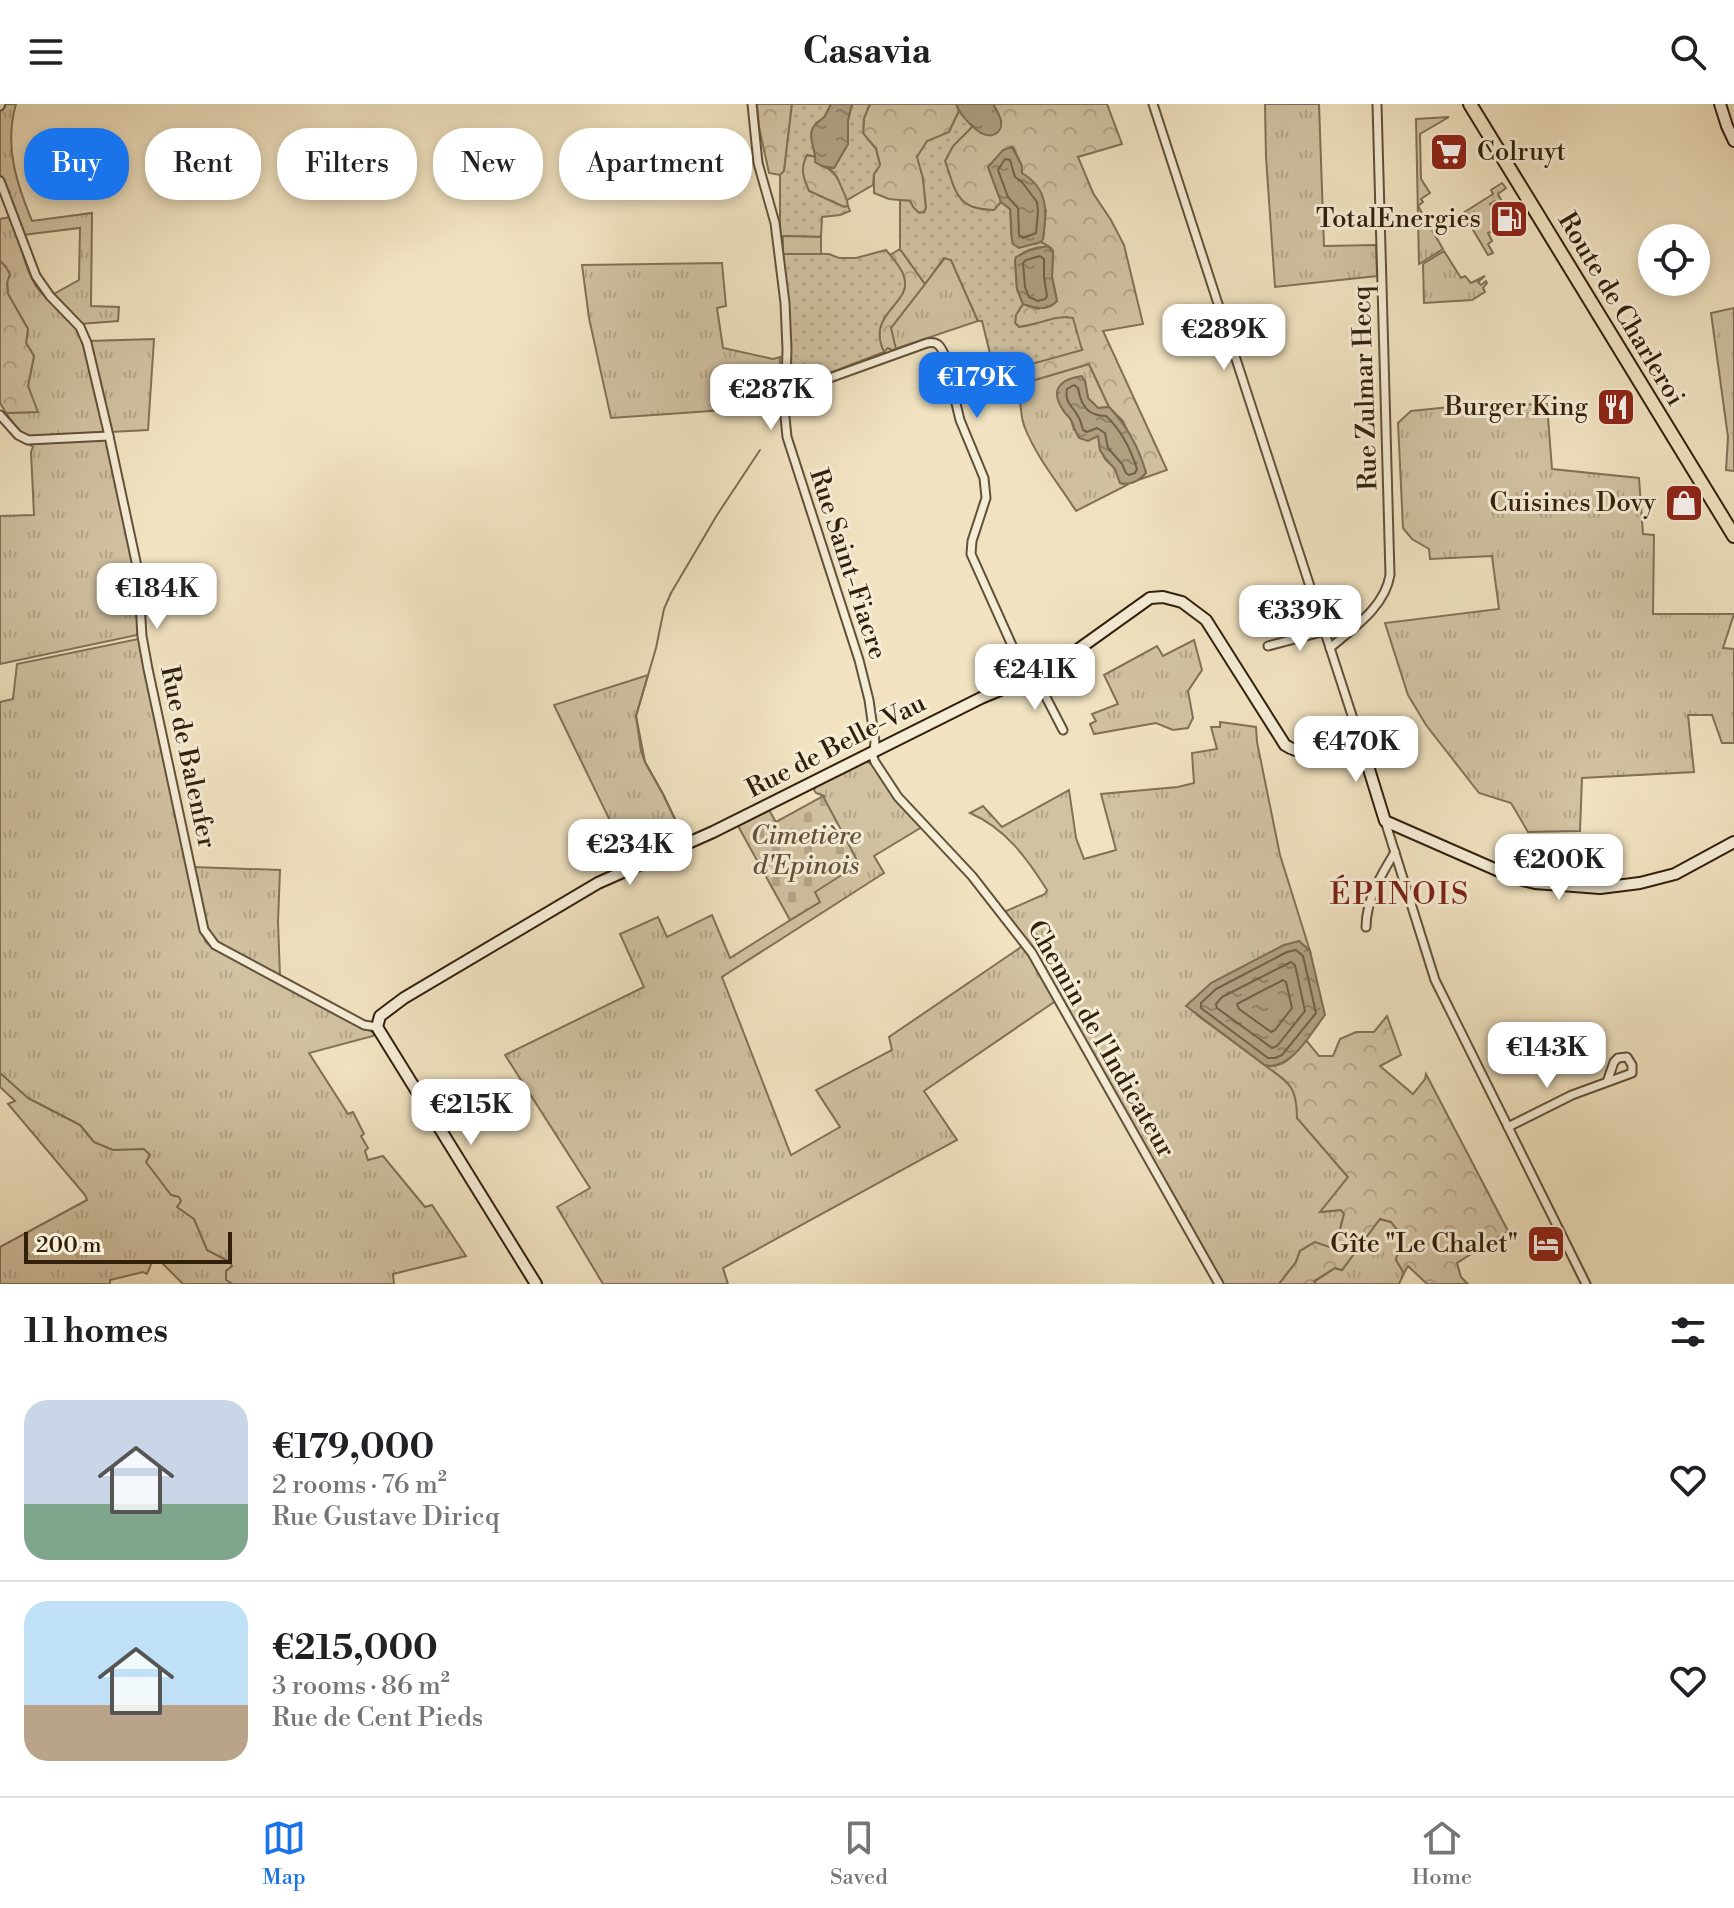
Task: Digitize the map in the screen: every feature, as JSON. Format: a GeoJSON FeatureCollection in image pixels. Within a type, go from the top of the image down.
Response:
{"type":"FeatureCollection","features":[{"type":"Feature","properties":{"kind":"main road","name":"Route de Charleroi"},"geometry":{"type":"LineString","coordinates":[[1470,104],[1734,536]]}},
{"type":"Feature","properties":{"kind":"street","name":"Rue Saint-Fiacre"},"geometry":{"type":"LineString","coordinates":[[752,104],[758,163],[775,223],[785,303],[785,417],[789,447],[859,660],[869,700],[874,752]]}},
{"type":"Feature","properties":{"kind":"street"},"geometry":{"type":"LineString","coordinates":[[1153,104],[1435,980],[1586,1284]]}},
{"type":"Feature","properties":{"kind":"street","name":"Rue Zulmar Hecq"},"geometry":{"type":"LineString","coordinates":[[1330,648],[1376,605],[1388,586],[1390,575],[1377,104]]}},
{"type":"Feature","properties":{"kind":"street"},"geometry":{"type":"LineString","coordinates":[[1720,104],[1734,141]]}},
{"type":"Feature","properties":{"kind":"street","name":"Rue de Balenfer"},"geometry":{"type":"LineString","coordinates":[[0,181],[36,276],[84,335],[138,571],[142,636],[148,669],[204,930],[215,945],[364,1025],[377,1027]]}},
{"type":"Feature","properties":{"kind":"street"},"geometry":{"type":"LineString","coordinates":[[785,394],[927,343],[941,345],[960,420],[984,478],[986,498],[971,554],[1032,680],[1063,730]]}},
{"type":"Feature","properties":{"kind":"street"},"geometry":{"type":"LineString","coordinates":[[0,415],[18,435],[28,440],[109,436]]}},
{"type":"Feature","properties":{"kind":"street","name":"Rue de Belle-Vau"},"geometry":{"type":"LineString","coordinates":[[377,1027],[384,1011],[598,883],[713,832],[981,698],[1032,680],[1143,602],[1157,596],[1182,602],[1206,620],[1285,745],[1311,753],[1359,737]]}},
{"type":"Feature","properties":{"kind":"street"},"geometry":{"type":"LineString","coordinates":[[1268,646],[1325,631]]}},
{"type":"Feature","properties":{"kind":"street","name":"Chemin de l'Indicateur"},"geometry":{"type":"LineString","coordinates":[[874,752],[875,762],[898,797],[972,876],[1032,953],[1219,1284]]}},
{"type":"Feature","properties":{"kind":"street"},"geometry":{"type":"LineString","coordinates":[[1385,821],[1515,878],[1535,883],[1600,888],[1675,874],[1734,842]]}},
{"type":"Feature","properties":{"kind":"street"},"geometry":{"type":"LineString","coordinates":[[1366,927],[1367,908],[1395,852]]}},
{"type":"Feature","properties":{"kind":"street"},"geometry":{"type":"LineString","coordinates":[[377,1027],[536,1284]]}},
{"type":"Feature","properties":{"kind":"street"},"geometry":{"type":"LineString","coordinates":[[1508,1127],[1572,1095],[1607,1082]]}},
{"type":"Feature","properties":{"kind":"green space"},"geometry":{"type":"Polygon","coordinates":[[[3,104],[16,104],[12,149],[21,192],[32,221],[92,213],[91,306],[119,307],[118,321],[80,324],[52,295],[79,280],[80,228],[23,235],[0,174],[0,112],[3,104]]]}},
{"type":"Feature","properties":{"kind":"green space"},"geometry":{"type":"Polygon","coordinates":[[[757,104],[792,104],[784,172],[780,175],[769,173],[757,104]]]}},
{"type":"Feature","properties":{"kind":"green space"},"geometry":{"type":"Polygon","coordinates":[[[792,104],[831,104],[824,118],[816,123],[817,157],[807,155],[804,177],[809,191],[848,206],[850,211],[822,217],[821,237],[784,236],[783,253],[856,258],[886,250],[901,270],[905,286],[880,328],[884,352],[791,388],[791,348],[780,228],[780,175],[784,171],[792,104]]]}},
{"type":"Feature","properties":{"kind":"green space"},"geometry":{"type":"Polygon","coordinates":[[[852,104],[870,104],[864,118],[863,133],[876,149],[880,165],[874,174],[873,185],[847,200],[830,168],[834,168],[848,144],[852,104]]]}},
{"type":"Feature","properties":{"kind":"green space"},"geometry":{"type":"Polygon","coordinates":[[[870,104],[956,104],[959,111],[949,132],[917,156],[923,178],[924,212],[919,213],[910,201],[889,199],[874,193],[874,174],[880,165],[876,148],[863,134],[864,118],[870,104]]]}},
{"type":"Feature","properties":{"kind":"green space"},"geometry":{"type":"Polygon","coordinates":[[[993,104],[1107,104],[1122,144],[1078,157],[1093,193],[1124,245],[1143,324],[1103,331],[1167,470],[1141,479],[1146,472],[1123,421],[1109,407],[1089,364],[1011,387],[981,385],[979,381],[1082,349],[1067,317],[1019,327],[1015,323],[1023,304],[1038,309],[1057,301],[1052,277],[1053,251],[1041,242],[1046,210],[1022,173],[1013,147],[988,167],[1001,202],[994,210],[965,203],[952,182],[945,161],[953,146],[973,126],[981,133],[1001,121],[993,104]]]}},
{"type":"Feature","properties":{"kind":"green space"},"geometry":{"type":"Polygon","coordinates":[[[1265,104],[1319,104],[1324,246],[1376,245],[1377,276],[1275,287],[1265,104]]]}},
{"type":"Feature","properties":{"kind":"green space"},"geometry":{"type":"Polygon","coordinates":[[[959,111],[973,126],[953,146],[945,161],[959,197],[972,207],[981,209],[994,210],[1001,202],[1010,209],[1013,244],[1019,247],[1041,242],[1051,248],[1032,249],[1015,260],[1017,289],[1023,304],[1015,323],[1019,327],[1073,318],[1082,350],[995,374],[982,321],[978,321],[951,260],[944,258],[925,284],[900,249],[900,200],[910,201],[919,213],[926,208],[917,157],[927,141],[949,132],[959,111]]]}},
{"type":"Feature","properties":{"kind":"green space"},"geometry":{"type":"Polygon","coordinates":[[[1449,117],[1420,134],[1421,179],[1430,193],[1421,199],[1423,202],[1418,206],[1443,249],[1419,264],[1416,119],[1449,117]]]}},
{"type":"Feature","properties":{"kind":"green space"},"geometry":{"type":"Polygon","coordinates":[[[807,155],[817,157],[822,166],[836,177],[848,206],[809,191],[803,173],[807,155]]]}},
{"type":"Feature","properties":{"kind":"green space"},"geometry":{"type":"Polygon","coordinates":[[[1502,183],[1506,188],[1498,194],[1505,207],[1502,210],[1495,201],[1490,204],[1496,212],[1492,216],[1498,229],[1488,233],[1492,241],[1488,244],[1493,253],[1488,255],[1463,213],[1493,194],[1491,190],[1502,183]]]}},
{"type":"Feature","properties":{"kind":"green space"},"geometry":{"type":"Polygon","coordinates":[[[11,217],[36,286],[71,318],[81,335],[94,376],[104,432],[31,437],[20,432],[6,413],[37,412],[28,386],[34,356],[26,343],[28,329],[8,294],[6,267],[0,261],[0,219],[11,217]]]}},
{"type":"Feature","properties":{"kind":"green space"},"geometry":{"type":"Polygon","coordinates":[[[783,236],[821,237],[821,254],[783,254],[783,236]]]}},
{"type":"Feature","properties":{"kind":"green space"},"geometry":{"type":"Polygon","coordinates":[[[900,249],[925,284],[891,328],[896,349],[888,348],[884,352],[880,328],[905,286],[903,274],[890,255],[900,249]]]}},
{"type":"Feature","properties":{"kind":"green space"},"geometry":{"type":"Polygon","coordinates":[[[1444,251],[1461,278],[1465,276],[1471,283],[1485,276],[1478,282],[1481,285],[1486,281],[1485,292],[1472,300],[1424,303],[1423,264],[1444,251]]]}},
{"type":"Feature","properties":{"kind":"green space"},"geometry":{"type":"Polygon","coordinates":[[[945,258],[951,260],[978,321],[892,350],[888,348],[891,328],[945,258]]]}},
{"type":"Feature","properties":{"kind":"green space"},"geometry":{"type":"Polygon","coordinates":[[[0,261],[10,274],[8,294],[28,329],[26,343],[34,356],[28,386],[38,412],[6,413],[0,403],[0,261]]]}},
{"type":"Feature","properties":{"kind":"green space"},"geometry":{"type":"Polygon","coordinates":[[[722,263],[726,306],[717,308],[723,348],[773,359],[780,357],[779,379],[722,382],[725,410],[611,418],[589,318],[582,265],[722,263]]]}},
{"type":"Feature","properties":{"kind":"green space"},"geometry":{"type":"Polygon","coordinates":[[[1734,308],[1734,471],[1726,470],[1728,437],[1711,313],[1734,308]]]}},
{"type":"Feature","properties":{"kind":"green space"},"geometry":{"type":"Polygon","coordinates":[[[154,339],[148,430],[111,432],[88,341],[154,339]]]}},
{"type":"Feature","properties":{"kind":"green space"},"geometry":{"type":"Polygon","coordinates":[[[1089,364],[1109,407],[1098,408],[1088,398],[1085,381],[1063,410],[1074,430],[1098,435],[1105,459],[1115,469],[1120,483],[1127,485],[1076,511],[1030,439],[1023,422],[1020,401],[1011,387],[1089,364]]]}},
{"type":"Feature","properties":{"kind":"green space"},"geometry":{"type":"Polygon","coordinates":[[[1547,404],[1552,469],[1639,478],[1643,534],[1654,535],[1653,614],[1734,614],[1723,648],[1734,649],[1734,743],[1722,743],[1712,715],[1688,715],[1694,772],[1582,778],[1580,831],[1528,832],[1511,803],[1479,793],[1426,725],[1408,695],[1385,623],[1499,609],[1492,556],[1430,559],[1429,549],[1412,539],[1403,528],[1398,423],[1411,411],[1460,406],[1547,404]]]}},
{"type":"Feature","properties":{"kind":"green space"},"geometry":{"type":"Polygon","coordinates":[[[107,440],[137,573],[137,635],[0,664],[0,516],[34,515],[33,447],[28,444],[107,440]]]}},
{"type":"Feature","properties":{"kind":"green space"},"geometry":{"type":"Polygon","coordinates":[[[138,639],[205,941],[374,1033],[373,1036],[309,1053],[348,1114],[353,1112],[364,1134],[361,1136],[368,1148],[365,1151],[368,1160],[383,1156],[425,1207],[432,1205],[466,1256],[393,1274],[394,1284],[183,1284],[161,1262],[152,1262],[147,1274],[143,1272],[110,1280],[110,1284],[0,1284],[0,1247],[87,1200],[8,1104],[15,1101],[0,1087],[0,702],[13,699],[17,664],[138,639]]]}},
{"type":"Feature","properties":{"kind":"green space"},"geometry":{"type":"Polygon","coordinates":[[[1194,640],[1202,670],[1188,691],[1193,718],[1188,728],[1173,730],[1156,723],[1094,734],[1090,724],[1096,721],[1092,714],[1118,704],[1104,675],[1157,646],[1163,656],[1194,640]]]}},
{"type":"Feature","properties":{"kind":"green space"},"geometry":{"type":"Polygon","coordinates":[[[648,675],[636,716],[641,751],[685,841],[631,864],[554,705],[648,675]]]}},
{"type":"Feature","properties":{"kind":"green space"},"geometry":{"type":"Polygon","coordinates":[[[1220,722],[1256,727],[1280,855],[1310,951],[1299,941],[1197,1015],[1292,1085],[1297,1118],[1348,1177],[1321,1212],[1341,1210],[1344,1214],[1335,1250],[1315,1242],[1300,1251],[1296,1262],[1279,1284],[1222,1284],[1035,952],[1004,912],[1045,894],[1047,890],[1014,845],[983,819],[970,813],[983,806],[1002,827],[1069,790],[1076,838],[1084,859],[1116,850],[1101,794],[1194,783],[1192,753],[1217,749],[1211,727],[1220,727],[1220,722]]]}},
{"type":"Feature","properties":{"kind":"green space"},"geometry":{"type":"Polygon","coordinates":[[[866,761],[876,767],[922,827],[874,856],[884,873],[722,977],[791,1155],[840,1127],[816,1090],[892,1050],[889,1037],[1024,945],[1057,1000],[924,1091],[957,1140],[723,1268],[728,1284],[603,1284],[557,1207],[590,1188],[505,1055],[644,987],[620,934],[658,917],[667,937],[712,915],[730,958],[819,902],[814,893],[824,796],[814,790],[816,786],[866,761]]]}},
{"type":"Feature","properties":{"kind":"green space","name":"Cimetière d'Epinois"},"geometry":{"type":"Polygon","coordinates":[[[823,796],[859,864],[815,892],[820,902],[790,920],[738,826],[769,810],[776,822],[823,796]]]}},
{"type":"Feature","properties":{"kind":"green space"},"geometry":{"type":"Polygon","coordinates":[[[193,867],[280,870],[280,976],[217,943],[208,931],[193,867]]]}},
{"type":"Feature","properties":{"kind":"green space"},"geometry":{"type":"Polygon","coordinates":[[[1387,1016],[1401,1055],[1380,1066],[1413,1094],[1426,1074],[1508,1231],[1457,1263],[1461,1277],[1468,1284],[1427,1284],[1408,1266],[1404,1273],[1396,1260],[1402,1236],[1391,1222],[1380,1219],[1342,1270],[1335,1268],[1314,1281],[1316,1284],[1279,1284],[1296,1262],[1300,1251],[1315,1242],[1335,1249],[1344,1214],[1341,1210],[1320,1212],[1348,1177],[1297,1118],[1290,1086],[1266,1066],[1284,1062],[1306,1040],[1319,1056],[1333,1056],[1340,1039],[1356,1032],[1374,1032],[1387,1016]]]}},
{"type":"Feature","properties":{"kind":"green space"},"geometry":{"type":"Polygon","coordinates":[[[1379,1219],[1391,1222],[1402,1236],[1396,1260],[1404,1273],[1399,1284],[1314,1282],[1335,1268],[1342,1270],[1379,1219]]]}},
{"type":"Feature","properties":{"kind":"water"},"geometry":{"type":"Polygon","coordinates":[[[831,104],[852,104],[848,144],[834,168],[815,162],[811,138],[813,128],[831,104]]]}},
{"type":"Feature","properties":{"kind":"water"},"geometry":{"type":"Polygon","coordinates":[[[956,104],[993,104],[1000,118],[1000,129],[990,135],[978,131],[956,104]]]}},
{"type":"Feature","properties":{"kind":"water"},"geometry":{"type":"Polygon","coordinates":[[[1012,147],[1022,166],[1022,173],[1042,194],[1045,210],[1041,242],[1019,248],[1013,244],[1010,209],[1001,202],[988,167],[1003,150],[1012,147]]]}},
{"type":"Feature","properties":{"kind":"water"},"geometry":{"type":"Polygon","coordinates":[[[1048,246],[1053,252],[1052,277],[1057,301],[1045,308],[1023,304],[1017,289],[1016,257],[1048,246]]]}},
{"type":"Feature","properties":{"kind":"water"},"geometry":{"type":"Polygon","coordinates":[[[1082,376],[1088,398],[1098,408],[1109,407],[1136,446],[1146,473],[1134,482],[1120,483],[1115,469],[1100,450],[1098,436],[1088,441],[1079,438],[1059,403],[1059,386],[1082,376]]]}},
{"type":"Feature","properties":{"kind":"water"},"geometry":{"type":"Polygon","coordinates":[[[1299,941],[1310,951],[1325,1015],[1300,1048],[1284,1062],[1266,1066],[1186,1006],[1211,983],[1284,945],[1299,941]]]}},
{"type":"Feature","properties":{"kind":"waterway"},"geometry":{"type":"LineString","coordinates":[[681,831],[645,762],[636,716],[671,593],[760,450]]}},
{"type":"Feature","properties":{"kind":"waterway"},"geometry":{"type":"LineString","coordinates":[[0,1073],[28,1098],[80,1125],[94,1142],[113,1150],[144,1149],[150,1155],[146,1162],[171,1195],[179,1197],[181,1201],[177,1207],[194,1219],[207,1250],[230,1262],[232,1266],[226,1271],[226,1280],[233,1284]]}},
{"type":"Feature","properties":{"kind":"place","name":"Colruyt"},"geometry":{"type":"Point","coordinates":[1449,152]}},
{"type":"Feature","properties":{"kind":"place","name":"TotalEnergies"},"geometry":{"type":"Point","coordinates":[1509,219]}},
{"type":"Feature","properties":{"kind":"place","name":"Burger King"},"geometry":{"type":"Point","coordinates":[1616,407]}},
{"type":"Feature","properties":{"kind":"place","name":"Cuisines Dovy"},"geometry":{"type":"Point","coordinates":[1684,503]}},
{"type":"Feature","properties":{"kind":"place","name":"Gîte \"Le Chalet\""},"geometry":{"type":"Point","coordinates":[1546,1244]}},
{"type":"Feature","properties":{"kind":"district","name":"ÉPINOIS"},"geometry":{"type":"Point","coordinates":[1400,895]}}]}
